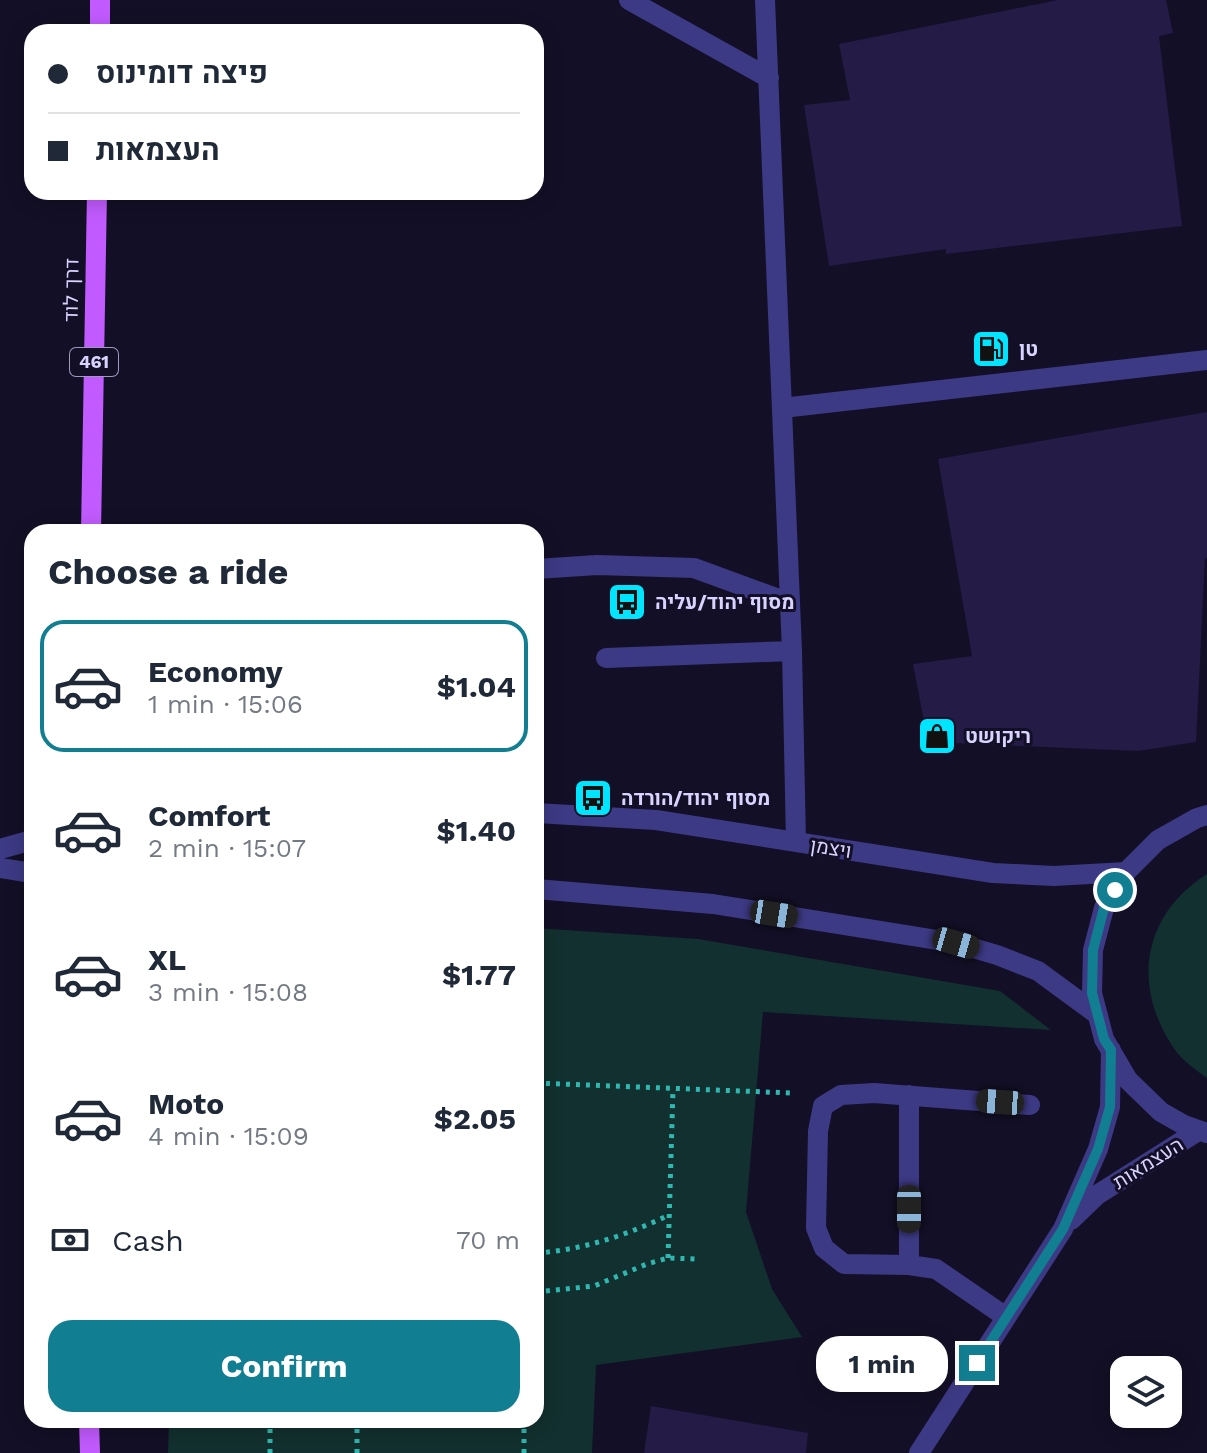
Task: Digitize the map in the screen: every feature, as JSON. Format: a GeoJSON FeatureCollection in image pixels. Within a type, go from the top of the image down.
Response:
{"type":"FeatureCollection","features":[{"type":"Feature","properties":{"kind":"main road"},"geometry":{"type":"LineString","coordinates":[[100,0],[100,24]]}},
{"type":"Feature","properties":{"kind":"main road","name":"דרך לוד"},"geometry":{"type":"LineString","coordinates":[[91,524],[97,200]]}},
{"type":"Feature","properties":{"kind":"main road"},"geometry":{"type":"LineString","coordinates":[[89,1428],[90,1453]]}},
{"type":"Feature","properties":{"kind":"street"},"geometry":{"type":"LineString","coordinates":[[629,0],[769,78]]}},
{"type":"Feature","properties":{"kind":"street"},"geometry":{"type":"LineString","coordinates":[[765,0],[792,651],[796,842]]}},
{"type":"Feature","properties":{"kind":"street"},"geometry":{"type":"LineString","coordinates":[[782,408],[1207,360]]}},
{"type":"Feature","properties":{"kind":"street"},"geometry":{"type":"LineString","coordinates":[[544,568],[597,565],[694,568],[790,603]]}},
{"type":"Feature","properties":{"kind":"street"},"geometry":{"type":"LineString","coordinates":[[606,658],[792,651]]}},
{"type":"Feature","properties":{"kind":"street"},"geometry":{"type":"LineString","coordinates":[[1185,824],[1207,801]]}},
{"type":"Feature","properties":{"kind":"street","name":"ויצמן"},"geometry":{"type":"LineString","coordinates":[[544,813],[656,820],[993,873],[1054,876],[1126,872]]}},
{"type":"Feature","properties":{"kind":"street"},"geometry":{"type":"LineString","coordinates":[[1203,1132],[1161,1112],[1128,1080],[1104,1039],[1092,993],[1093,950],[1104,908],[1126,872],[1158,840],[1207,815]]}},
{"type":"Feature","properties":{"kind":"street"},"geometry":{"type":"LineString","coordinates":[[0,849],[24,842]]}},
{"type":"Feature","properties":{"kind":"street"},"geometry":{"type":"LineString","coordinates":[[0,868],[24,872]]}},
{"type":"Feature","properties":{"kind":"street"},"geometry":{"type":"LineString","coordinates":[[544,890],[713,904],[956,943],[1038,971],[1098,1015]]}},
{"type":"Feature","properties":{"kind":"street","name":"העצמאות"},"geometry":{"type":"LineString","coordinates":[[919,1453],[1063,1229],[1098,1149],[1110,1107],[1111,1050]]}},
{"type":"Feature","properties":{"kind":"street"},"geometry":{"type":"LineString","coordinates":[[1006,1317],[936,1269],[909,1265],[844,1264],[824,1248],[816,1228],[818,1131],[823,1106],[841,1095],[874,1093],[1030,1105]]}},
{"type":"Feature","properties":{"kind":"street"},"geometry":{"type":"LineString","coordinates":[[909,1095],[909,1265]]}},
{"type":"Feature","properties":{"kind":"street","name":"העצמאות"},"geometry":{"type":"LineString","coordinates":[[1063,1229],[1097,1195],[1203,1132]]}},
{"type":"Feature","properties":{"kind":"path"},"geometry":{"type":"LineString","coordinates":[[544,1083],[841,1095]]}},
{"type":"Feature","properties":{"kind":"path"},"geometry":{"type":"LineString","coordinates":[[668,1258],[673,1089]]}},
{"type":"Feature","properties":{"kind":"path"},"geometry":{"type":"LineString","coordinates":[[544,1253],[631,1233],[669,1215]]}},
{"type":"Feature","properties":{"kind":"path"},"geometry":{"type":"LineString","coordinates":[[544,1291],[594,1286],[668,1258],[698,1259]]}},
{"type":"Feature","properties":{"kind":"path"},"geometry":{"type":"LineString","coordinates":[[270,1428],[270,1453]]}},
{"type":"Feature","properties":{"kind":"path"},"geometry":{"type":"LineString","coordinates":[[357,1428],[357,1453]]}},
{"type":"Feature","properties":{"kind":"path"},"geometry":{"type":"LineString","coordinates":[[524,1428],[524,1453]]}},
{"type":"Feature","properties":{"kind":"green space"},"geometry":{"type":"Polygon","coordinates":[[[1207,874],[1207,1078],[1178,1054],[1161,1026],[1152,1002],[1149,977],[1150,954],[1168,910],[1185,891],[1207,874]]]}},
{"type":"Feature","properties":{"kind":"green space"},"geometry":{"type":"Polygon","coordinates":[[[544,929],[698,939],[1000,991],[1051,1030],[763,1012],[746,1212],[772,1289],[802,1337],[596,1365],[592,1453],[168,1453],[169,1428],[544,1428],[544,929]]]}},
{"type":"Feature","properties":{"kind":"building"},"geometry":{"type":"Polygon","coordinates":[[[1058,0],[1166,0],[1173,33],[1159,36],[1182,226],[946,254],[946,249],[829,266],[804,105],[850,100],[839,44],[1058,0]]]}},
{"type":"Feature","properties":{"kind":"building"},"geometry":{"type":"Polygon","coordinates":[[[1207,412],[1207,558],[1196,742],[1138,751],[928,742],[913,664],[972,656],[938,459],[1207,412]]]}},
{"type":"Feature","properties":{"kind":"building"},"geometry":{"type":"Polygon","coordinates":[[[651,1406],[808,1433],[806,1453],[644,1453],[651,1406]]]}},
{"type":"Feature","properties":{"kind":"place","name":"טן"},"geometry":{"type":"Point","coordinates":[991,349]}},
{"type":"Feature","properties":{"kind":"place","name":"מסוף יהוד/עליה"},"geometry":{"type":"Point","coordinates":[627,602]}},
{"type":"Feature","properties":{"kind":"place","name":"ריקושט"},"geometry":{"type":"Point","coordinates":[937,736]}},
{"type":"Feature","properties":{"kind":"place","name":"מסוף יהוד/הורדה"},"geometry":{"type":"Point","coordinates":[593,798]}},
{"type":"Feature","properties":{"kind":"route"},"geometry":{"type":"LineString","coordinates":[[977,1363],[1063,1229],[1098,1149],[1110,1107],[1111,1050],[1104,1039],[1092,993],[1093,950],[1104,908],[1115,890]]}}]}
